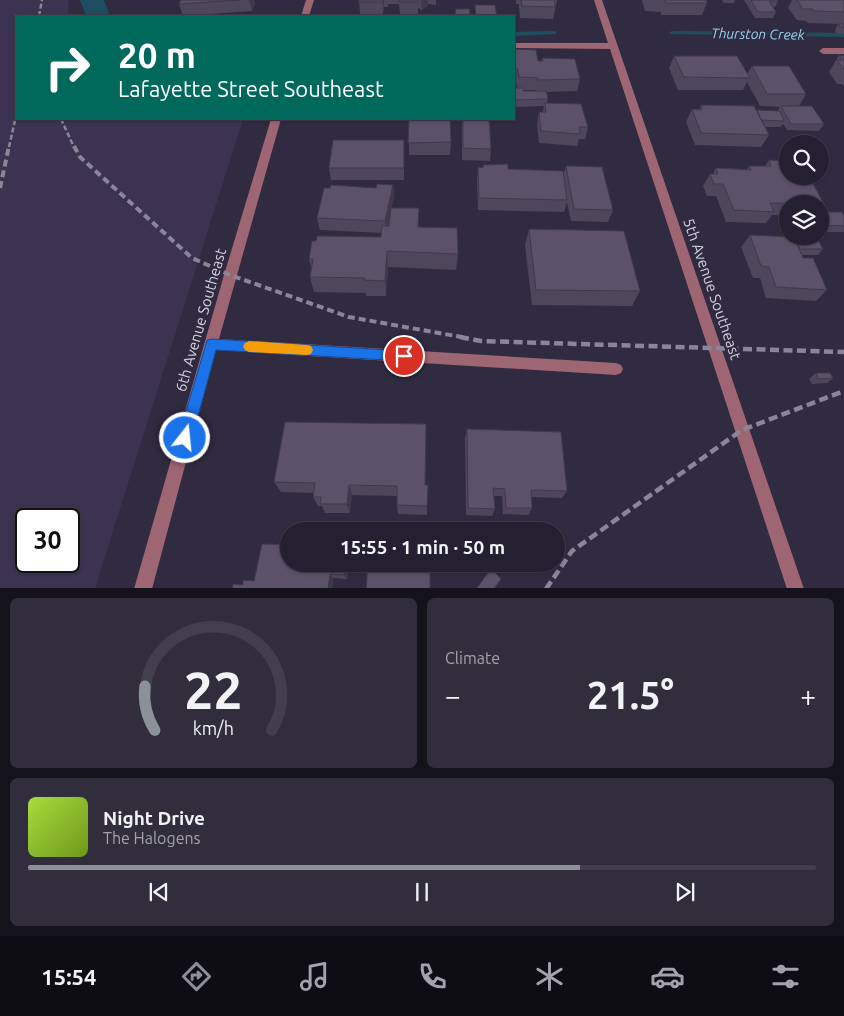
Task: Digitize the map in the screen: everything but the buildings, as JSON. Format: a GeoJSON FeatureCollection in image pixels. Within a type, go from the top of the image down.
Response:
{"type":"FeatureCollection","features":[{"type":"Feature","properties":{"kind":"street"},"geometry":{"type":"LineString","coordinates":[[306,15],[310,0]]}},
{"type":"Feature","properties":{"kind":"street","name":"5th Avenue Southeast"},"geometry":{"type":"LineString","coordinates":[[598,0],[796,588]]}},
{"type":"Feature","properties":{"kind":"street"},"geometry":{"type":"LineString","coordinates":[[515,46],[613,46]]}},
{"type":"Feature","properties":{"kind":"street"},"geometry":{"type":"LineString","coordinates":[[824,51],[844,51]]}},
{"type":"Feature","properties":{"kind":"street","name":"6th Avenue Southeast"},"geometry":{"type":"LineString","coordinates":[[143,588],[276,120]]}},
{"type":"Feature","properties":{"kind":"street"},"geometry":{"type":"LineString","coordinates":[[212,344],[616,369]]}},
{"type":"Feature","properties":{"kind":"shaded area"},"geometry":{"type":"Polygon","coordinates":[[[0,0],[69,0],[68,15],[15,15],[15,120],[243,120],[95,588],[0,588],[0,0]]]}},
{"type":"Feature","properties":{"kind":"waterway"},"geometry":{"type":"LineString","coordinates":[[92,0],[98,15]]}},
{"type":"Feature","properties":{"kind":"waterway","name":"Thurston Creek"},"geometry":{"type":"LineString","coordinates":[[515,34],[554,33]]}},
{"type":"Feature","properties":{"kind":"waterway","name":"Thurston Creek"},"geometry":{"type":"LineString","coordinates":[[672,33],[844,35]]}},
{"type":"Feature","properties":{"kind":"railway"},"geometry":{"type":"LineString","coordinates":[[39,15],[42,0]]}},
{"type":"Feature","properties":{"kind":"railway"},"geometry":{"type":"LineString","coordinates":[[9,147],[15,120]]}},
{"type":"Feature","properties":{"kind":"railway"},"geometry":{"type":"LineString","coordinates":[[61,120],[74,147]]}},
{"type":"Feature","properties":{"kind":"railway"},"geometry":{"type":"LineString","coordinates":[[0,188],[9,146]]}},
{"type":"Feature","properties":{"kind":"railway"},"geometry":{"type":"LineString","coordinates":[[74,146],[80,157],[192,258],[230,275],[349,317],[467,338]]}},
{"type":"Feature","properties":{"kind":"railway"},"geometry":{"type":"LineString","coordinates":[[460,337],[481,341],[844,352]]}},
{"type":"Feature","properties":{"kind":"railway"},"geometry":{"type":"LineString","coordinates":[[547,588],[572,551],[742,430],[844,391]]}},
{"type":"Feature","properties":{"kind":"slow traffic"},"geometry":{"type":"LineString","coordinates":[[249,346],[307,350]]}},
{"type":"Feature","properties":{"kind":"route"},"geometry":{"type":"LineString","coordinates":[[185,438],[212,344],[404,356]]}}]}
